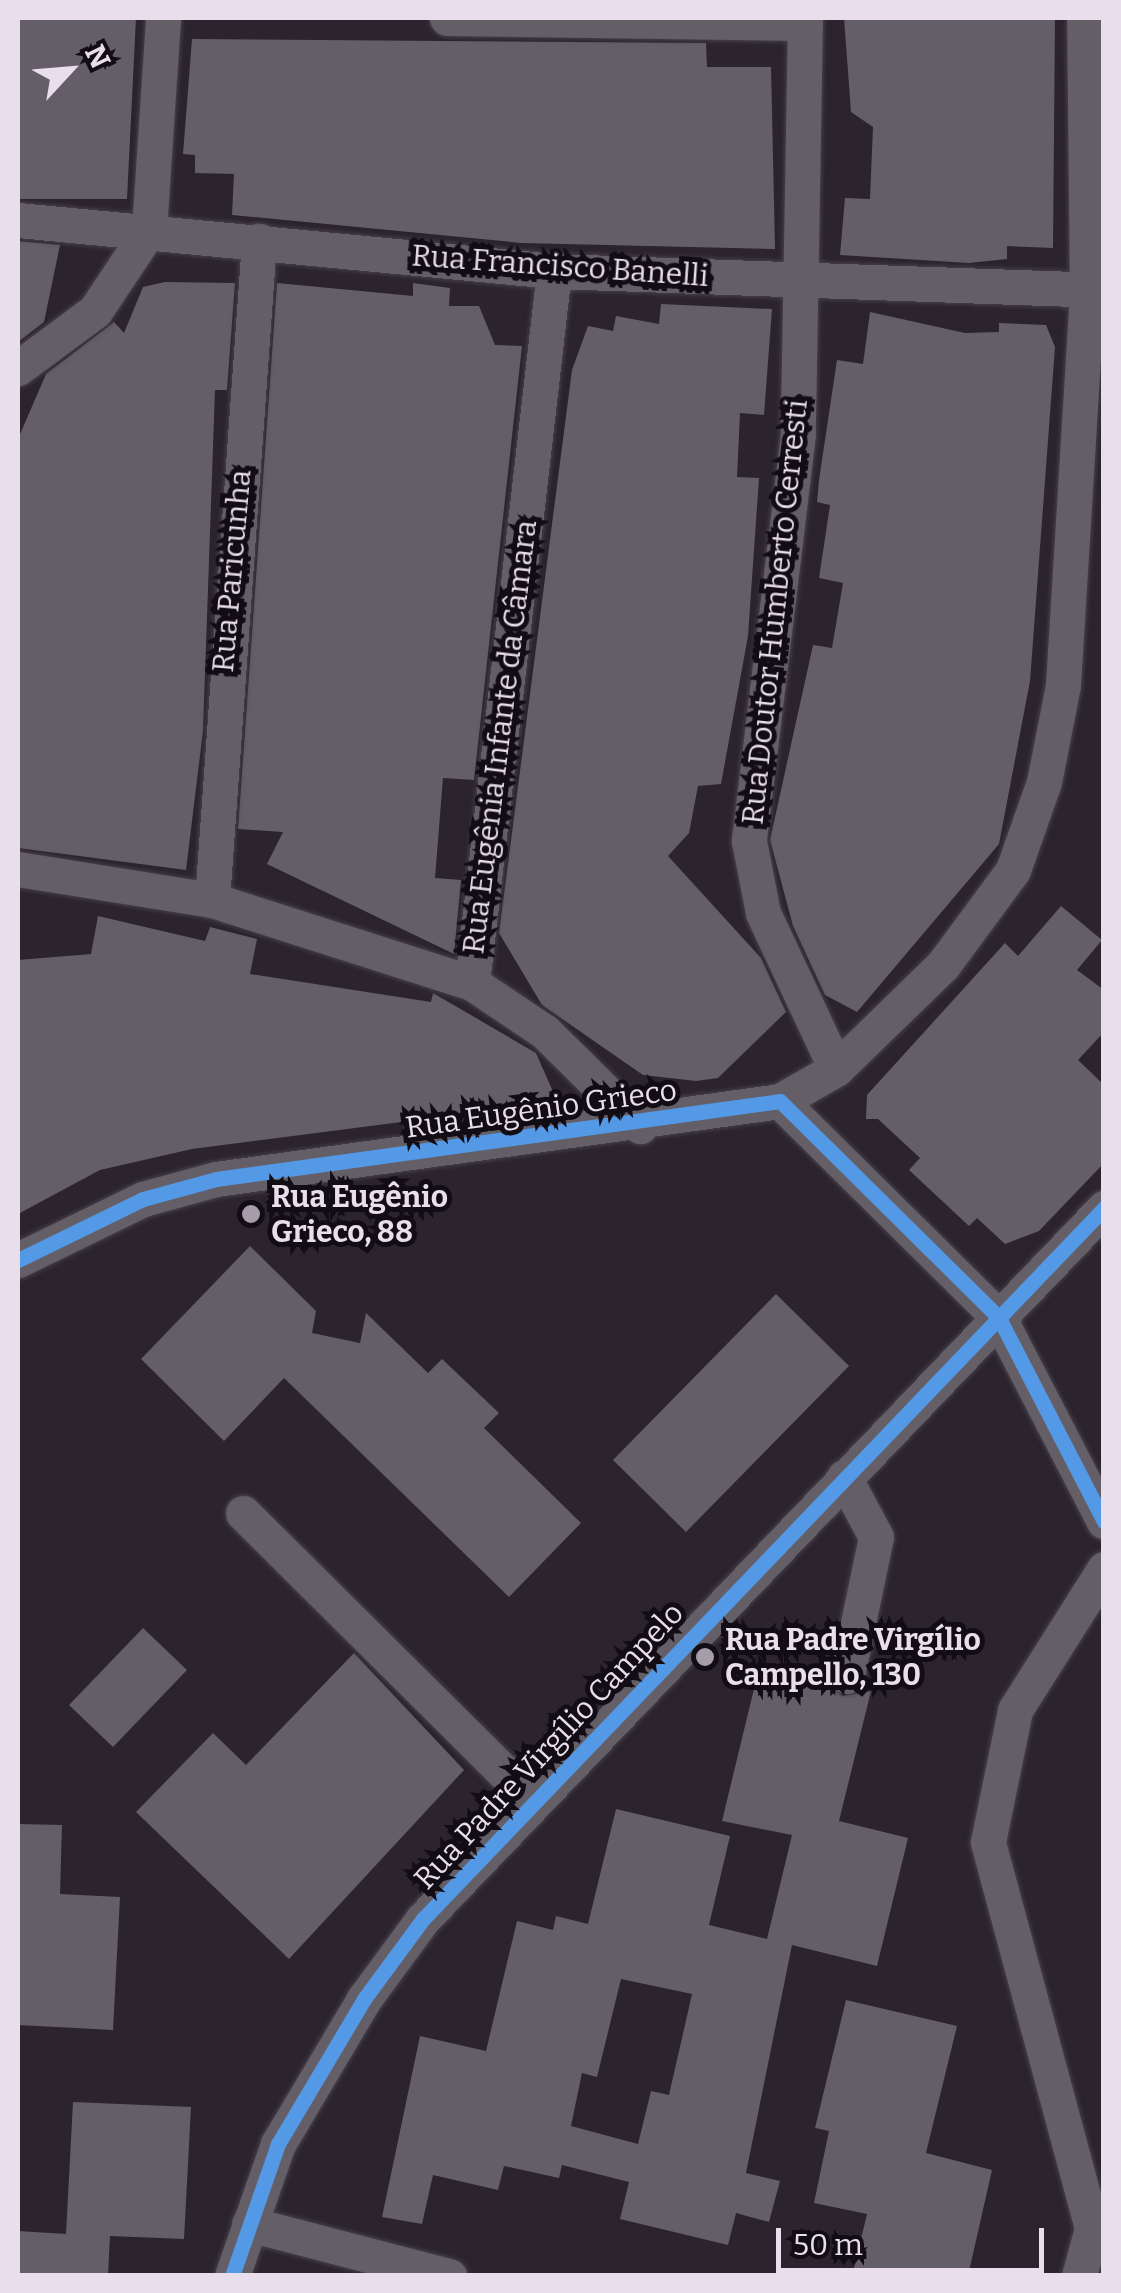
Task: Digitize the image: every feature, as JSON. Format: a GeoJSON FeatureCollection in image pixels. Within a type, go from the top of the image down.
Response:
{"type":"FeatureCollection","features":[{"type":"Feature","properties":{"kind":"street"},"geometry":{"type":"LineString","coordinates":[[18,369],[95,311],[149,230],[163,18]]}},
{"type":"Feature","properties":{"kind":"street"},"geometry":{"type":"LineString","coordinates":[[447,18],[805,20]]}},
{"type":"Feature","properties":{"kind":"street","name":"Rua Eugênio Grieco"},"geometry":{"type":"LineString","coordinates":[[18,1260],[126,1206],[216,1179],[640,1126],[780,1101],[836,1069],[944,966],[1013,870],[1044,782],[1063,685],[1095,290],[1084,18]]}},
{"type":"Feature","properties":{"kind":"street","name":"Rua Doutor Humberto Cerresti"},"geometry":{"type":"LineString","coordinates":[[805,20],[804,281],[784,584],[750,841],[762,913],[836,1069]]}},
{"type":"Feature","properties":{"kind":"street","name":"Rua Francisco Banelli"},"geometry":{"type":"LineString","coordinates":[[18,220],[554,271],[1095,290]]}},
{"type":"Feature","properties":{"kind":"street","name":"Rua Paricunha"},"geometry":{"type":"LineString","coordinates":[[212,900],[259,241]]}},
{"type":"Feature","properties":{"kind":"street","name":"Rua Eugênia Infante da Câmara"},"geometry":{"type":"LineString","coordinates":[[554,271],[472,983],[546,1032],[640,1126]]}},
{"type":"Feature","properties":{"kind":"street"},"geometry":{"type":"LineString","coordinates":[[18,869],[212,900],[472,983]]}},
{"type":"Feature","properties":{"kind":"street"},"geometry":{"type":"LineString","coordinates":[[780,1101],[999,1318],[1104,1521]]}},
{"type":"Feature","properties":{"kind":"street","name":"Rua Padre Virgílio Campelo"},"geometry":{"type":"LineString","coordinates":[[232,2276],[278,2144],[364,1998],[533,1800],[1104,1208]]}},
{"type":"Feature","properties":{"kind":"street"},"geometry":{"type":"LineString","coordinates":[[844,1477],[876,1536],[846,1676]]}},
{"type":"Feature","properties":{"kind":"street"},"geometry":{"type":"LineString","coordinates":[[242,1513],[533,1800]]}},
{"type":"Feature","properties":{"kind":"street"},"geometry":{"type":"LineString","coordinates":[[1079,2276],[1088,2208],[988,1842],[1015,1710],[1104,1569]]}},
{"type":"Feature","properties":{"kind":"street"},"geometry":{"type":"LineString","coordinates":[[249,2224],[449,2276]]}},
{"type":"Feature","properties":{"kind":"building"},"geometry":{"type":"Polygon","coordinates":[[[18,18],[136,18],[127,199],[18,199],[18,18]]]}},
{"type":"Feature","properties":{"kind":"building"},"geometry":{"type":"Polygon","coordinates":[[[844,18],[1055,18],[1053,248],[1007,246],[1007,259],[969,263],[840,255],[845,198],[870,199],[873,127],[851,112],[844,18]]]}},
{"type":"Feature","properties":{"kind":"building"},"geometry":{"type":"Polygon","coordinates":[[[192,39],[706,43],[707,67],[771,67],[775,249],[522,243],[232,215],[234,174],[195,173],[195,155],[183,154],[192,39]]]}},
{"type":"Feature","properties":{"kind":"building"},"geometry":{"type":"Polygon","coordinates":[[[18,241],[60,245],[44,322],[18,342],[18,241]]]}},
{"type":"Feature","properties":{"kind":"building"},"geometry":{"type":"Polygon","coordinates":[[[165,282],[235,283],[227,390],[215,390],[203,731],[186,870],[18,848],[18,439],[46,374],[114,322],[124,333],[143,287],[165,282]]]}},
{"type":"Feature","properties":{"kind":"building"},"geometry":{"type":"Polygon","coordinates":[[[277,283],[413,296],[413,283],[450,288],[449,306],[479,306],[495,345],[522,346],[474,780],[443,778],[435,878],[461,880],[454,954],[267,864],[283,832],[238,829],[277,283]]]}},
{"type":"Feature","properties":{"kind":"building"},"geometry":{"type":"Polygon","coordinates":[[[661,304],[772,309],[764,415],[740,413],[737,477],[759,478],[748,636],[721,784],[698,786],[689,833],[668,856],[761,958],[786,1012],[718,1078],[696,1081],[643,1075],[542,1005],[499,933],[572,370],[588,326],[613,331],[616,316],[659,324],[661,304]]]}},
{"type":"Feature","properties":{"kind":"building"},"geometry":{"type":"Polygon","coordinates":[[[870,312],[965,333],[999,332],[999,323],[1046,325],[1055,347],[1030,681],[999,844],[857,1012],[825,995],[793,926],[770,840],[813,645],[832,648],[843,583],[819,578],[830,505],[817,502],[819,480],[837,360],[863,364],[870,312]]]}},
{"type":"Feature","properties":{"kind":"building"},"geometry":{"type":"Polygon","coordinates":[[[1061,906],[1102,940],[1077,970],[1104,990],[1104,1032],[1078,1060],[1104,1085],[1104,1163],[1039,1231],[1005,1244],[977,1218],[969,1226],[909,1170],[920,1158],[878,1119],[866,1119],[867,1095],[1005,943],[1018,956],[1061,906]]]}},
{"type":"Feature","properties":{"kind":"building"},"geometry":{"type":"Polygon","coordinates":[[[98,916],[205,941],[210,927],[257,939],[250,974],[431,1002],[433,993],[536,1053],[554,1094],[534,1105],[192,1149],[100,1170],[18,1214],[18,960],[91,954],[98,916]]]}},
{"type":"Feature","properties":{"kind":"building"},"geometry":{"type":"Polygon","coordinates":[[[250,1246],[316,1311],[312,1333],[360,1343],[366,1313],[428,1373],[442,1359],[499,1413],[484,1428],[581,1523],[509,1597],[284,1378],[224,1441],[141,1359],[250,1246]]]}},
{"type":"Feature","properties":{"kind":"building"},"geometry":{"type":"Polygon","coordinates":[[[776,1294],[849,1366],[686,1532],[613,1460],[776,1294]]]}},
{"type":"Feature","properties":{"kind":"building"},"geometry":{"type":"Polygon","coordinates":[[[143,1628],[187,1670],[113,1747],[69,1705],[143,1628]]]}},
{"type":"Feature","properties":{"kind":"building"},"geometry":{"type":"Polygon","coordinates":[[[354,1653],[464,1770],[289,1959],[136,1812],[213,1733],[246,1765],[354,1653]]]}},
{"type":"Feature","properties":{"kind":"building"},"geometry":{"type":"Polygon","coordinates":[[[760,1664],[827,1680],[842,1696],[871,1691],[839,1821],[908,1838],[877,1966],[792,1945],[746,2173],[780,2181],[769,2222],[736,2213],[728,2245],[620,2219],[629,2182],[562,2165],[559,2178],[504,2166],[498,2190],[433,2175],[422,2224],[382,2217],[420,2036],[486,2051],[517,1921],[553,1930],[556,1916],[588,1924],[616,1809],[730,1836],[709,1925],[767,1939],[792,1835],[722,1821],[760,1664]],[[621,1979],[597,2077],[582,2073],[571,2126],[638,2144],[651,2091],[669,2095],[692,1994],[621,1979]]]}},
{"type":"Feature","properties":{"kind":"building"},"geometry":{"type":"Polygon","coordinates":[[[18,1824],[62,1825],[60,1894],[120,1897],[113,2030],[18,2025],[18,1824]]]}},
{"type":"Feature","properties":{"kind":"building"},"geometry":{"type":"Polygon","coordinates":[[[846,2000],[957,2026],[926,2153],[992,2170],[968,2276],[852,2276],[867,2214],[814,2203],[829,2131],[815,2128],[846,2000]]]}},
{"type":"Feature","properties":{"kind":"building"},"geometry":{"type":"Polygon","coordinates":[[[73,2102],[191,2107],[184,2239],[110,2236],[108,2276],[18,2276],[18,2231],[66,2234],[73,2102]]]}},
{"type":"Feature","properties":{"kind":"cycle path"},"geometry":{"type":"LineString","coordinates":[[18,1260],[143,1199],[216,1179],[780,1101],[999,1318],[1104,1521]]}},
{"type":"Feature","properties":{"kind":"cycle path"},"geometry":{"type":"LineString","coordinates":[[232,2276],[278,2144],[364,1999],[423,1919],[1104,1208]]}},
{"type":"Feature","properties":{"kind":"place","name":"Rua Eugênio Grieco, 88"},"geometry":{"type":"Point","coordinates":[251,1214]}},
{"type":"Feature","properties":{"kind":"place","name":"Rua Padre Virgílio Campello, 130"},"geometry":{"type":"Point","coordinates":[705,1657]}}]}
